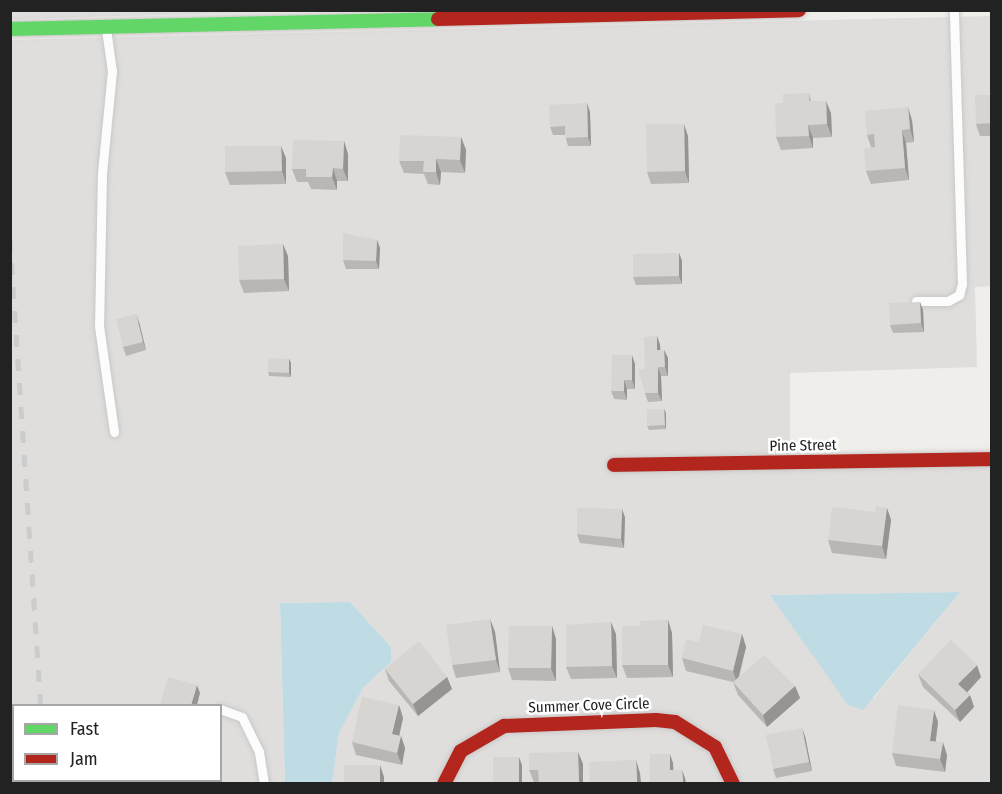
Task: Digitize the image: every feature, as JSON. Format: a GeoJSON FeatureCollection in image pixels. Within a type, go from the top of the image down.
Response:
{"type":"FeatureCollection","features":[{"type":"Feature","properties":{"kind":"street"},"geometry":{"type":"LineString","coordinates":[[10,29],[106,29],[276,17],[798,10]]}},
{"type":"Feature","properties":{"kind":"street","name":"Pine Street"},"geometry":{"type":"LineString","coordinates":[[615,465],[992,459]]}},
{"type":"Feature","properties":{"kind":"street","name":"Summer Cove Circle"},"geometry":{"type":"LineString","coordinates":[[444,783],[461,751],[504,726],[656,720],[675,722],[715,747],[733,783]]}},
{"type":"Feature","properties":{"kind":"lane"},"geometry":{"type":"LineString","coordinates":[[916,301],[948,301],[959,295],[962,284],[954,10]]}},
{"type":"Feature","properties":{"kind":"lane"},"geometry":{"type":"LineString","coordinates":[[106,29],[112,71],[102,173],[99,326],[114,432]]}},
{"type":"Feature","properties":{"kind":"lane"},"geometry":{"type":"LineString","coordinates":[[222,710],[242,717],[259,752],[264,783]]}},
{"type":"Feature","properties":{"kind":"shaded area"},"geometry":{"type":"Polygon","coordinates":[[[343,10],[11,19],[10,11],[343,10]]]}},
{"type":"Feature","properties":{"kind":"shaded area"},"geometry":{"type":"Polygon","coordinates":[[[991,16],[992,286],[975,287],[977,367],[790,373],[790,457],[991,452],[991,783],[332,783],[339,733],[363,688],[391,662],[391,647],[350,602],[280,603],[285,783],[11,783],[11,40],[991,16]],[[960,592],[771,595],[770,596],[873,699],[960,592]]]}},
{"type":"Feature","properties":{"kind":"water"},"geometry":{"type":"Polygon","coordinates":[[[960,592],[863,710],[848,705],[770,595],[960,592]]]}},
{"type":"Feature","properties":{"kind":"water"},"geometry":{"type":"Polygon","coordinates":[[[350,602],[391,647],[391,662],[363,688],[339,733],[332,783],[285,783],[280,603],[350,602]]]}},
{"type":"Feature","properties":{"kind":"building"},"geometry":{"type":"Polygon","coordinates":[[[809,93],[809,101],[826,101],[827,124],[808,125],[809,136],[776,137],[775,103],[783,103],[783,94],[809,93]]]}},
{"type":"Feature","properties":{"kind":"building"},"geometry":{"type":"Polygon","coordinates":[[[975,95],[992,95],[992,123],[976,124],[975,95]]]}},
{"type":"Feature","properties":{"kind":"building"},"geometry":{"type":"Polygon","coordinates":[[[587,103],[588,137],[565,138],[565,126],[550,127],[549,105],[587,103]]]}},
{"type":"Feature","properties":{"kind":"building"},"geometry":{"type":"Polygon","coordinates":[[[908,107],[910,129],[902,130],[905,168],[866,171],[864,148],[875,147],[874,134],[867,135],[865,111],[908,107]]]}},
{"type":"Feature","properties":{"kind":"building"},"geometry":{"type":"Polygon","coordinates":[[[646,124],[684,124],[685,171],[647,172],[646,124]]]}},
{"type":"Feature","properties":{"kind":"building"},"geometry":{"type":"Polygon","coordinates":[[[400,135],[461,137],[460,160],[436,159],[436,172],[423,172],[424,161],[399,161],[400,135]]]}},
{"type":"Feature","properties":{"kind":"building"},"geometry":{"type":"Polygon","coordinates":[[[293,140],[344,141],[343,169],[333,168],[332,177],[306,177],[306,169],[292,169],[293,140]]]}},
{"type":"Feature","properties":{"kind":"building"},"geometry":{"type":"Polygon","coordinates":[[[225,146],[281,146],[282,171],[225,172],[225,146]]]}},
{"type":"Feature","properties":{"kind":"building"},"geometry":{"type":"Polygon","coordinates":[[[343,233],[377,240],[376,261],[343,260],[343,233]]]}},
{"type":"Feature","properties":{"kind":"building"},"geometry":{"type":"Polygon","coordinates":[[[283,244],[284,279],[239,280],[238,246],[283,244]]]}},
{"type":"Feature","properties":{"kind":"building"},"geometry":{"type":"Polygon","coordinates":[[[679,253],[679,276],[633,277],[633,254],[679,253]]]}},
{"type":"Feature","properties":{"kind":"building"},"geometry":{"type":"Polygon","coordinates":[[[920,302],[921,323],[890,325],[889,303],[920,302]]]}},
{"type":"Feature","properties":{"kind":"building"},"geometry":{"type":"Polygon","coordinates":[[[136,314],[143,342],[123,347],[116,319],[136,314]]]}},
{"type":"Feature","properties":{"kind":"building"},"geometry":{"type":"Polygon","coordinates":[[[657,336],[657,350],[664,350],[665,367],[658,367],[658,393],[645,393],[638,369],[645,369],[644,337],[657,336]]]}},
{"type":"Feature","properties":{"kind":"building"},"geometry":{"type":"Polygon","coordinates":[[[612,355],[632,355],[632,380],[624,380],[624,391],[611,391],[612,355]]]}},
{"type":"Feature","properties":{"kind":"building"},"geometry":{"type":"Polygon","coordinates":[[[268,358],[289,359],[289,373],[268,372],[268,358]]]}},
{"type":"Feature","properties":{"kind":"building"},"geometry":{"type":"Polygon","coordinates":[[[647,409],[664,409],[665,425],[647,426],[647,409]]]}},
{"type":"Feature","properties":{"kind":"building"},"geometry":{"type":"Polygon","coordinates":[[[876,506],[887,508],[882,546],[828,540],[832,507],[875,512],[876,506]]]}},
{"type":"Feature","properties":{"kind":"building"},"geometry":{"type":"Polygon","coordinates":[[[577,508],[622,509],[621,539],[577,534],[577,508]]]}},
{"type":"Feature","properties":{"kind":"building"},"geometry":{"type":"Polygon","coordinates":[[[490,619],[496,660],[452,665],[446,625],[490,619]]]}},
{"type":"Feature","properties":{"kind":"building"},"geometry":{"type":"Polygon","coordinates":[[[668,620],[668,665],[622,665],[622,626],[640,626],[640,621],[668,620]]]}},
{"type":"Feature","properties":{"kind":"building"},"geometry":{"type":"Polygon","coordinates":[[[611,622],[612,666],[566,667],[566,625],[611,622]]]}},
{"type":"Feature","properties":{"kind":"building"},"geometry":{"type":"Polygon","coordinates":[[[703,625],[742,634],[733,671],[682,658],[686,639],[699,642],[703,625]]]}},
{"type":"Feature","properties":{"kind":"building"},"geometry":{"type":"Polygon","coordinates":[[[509,626],[552,626],[551,668],[508,668],[509,626]]]}},
{"type":"Feature","properties":{"kind":"building"},"geometry":{"type":"Polygon","coordinates":[[[951,640],[977,665],[958,684],[970,695],[955,710],[918,674],[951,640]]]}},
{"type":"Feature","properties":{"kind":"building"},"geometry":{"type":"Polygon","coordinates":[[[419,641],[447,677],[413,704],[385,669],[419,641]]]}},
{"type":"Feature","properties":{"kind":"building"},"geometry":{"type":"Polygon","coordinates":[[[764,655],[795,686],[763,715],[733,682],[764,655]]]}},
{"type":"Feature","properties":{"kind":"building"},"geometry":{"type":"Polygon","coordinates":[[[168,677],[197,685],[191,704],[160,704],[168,677]]]}},
{"type":"Feature","properties":{"kind":"building"},"geometry":{"type":"Polygon","coordinates":[[[362,697],[399,705],[392,734],[401,736],[397,753],[352,742],[362,697]]]}},
{"type":"Feature","properties":{"kind":"building"},"geometry":{"type":"Polygon","coordinates":[[[898,705],[934,710],[930,741],[943,742],[940,759],[892,753],[898,705]]]}},
{"type":"Feature","properties":{"kind":"building"},"geometry":{"type":"Polygon","coordinates":[[[802,728],[809,762],[773,769],[766,735],[802,728]]]}},
{"type":"Feature","properties":{"kind":"building"},"geometry":{"type":"Polygon","coordinates":[[[578,752],[579,783],[539,783],[538,770],[529,770],[529,753],[578,752]]]}},
{"type":"Feature","properties":{"kind":"building"},"geometry":{"type":"Polygon","coordinates":[[[650,754],[670,754],[670,770],[682,770],[683,783],[650,783],[650,754]]]}},
{"type":"Feature","properties":{"kind":"building"},"geometry":{"type":"Polygon","coordinates":[[[493,757],[519,757],[519,783],[493,783],[493,757]]]}},
{"type":"Feature","properties":{"kind":"building"},"geometry":{"type":"Polygon","coordinates":[[[636,760],[637,783],[590,783],[589,762],[636,760]]]}},
{"type":"Feature","properties":{"kind":"building"},"geometry":{"type":"Polygon","coordinates":[[[344,765],[380,765],[380,783],[344,783],[344,765]]]}},
{"type":"Feature","properties":{"kind":"railway"},"geometry":{"type":"LineString","coordinates":[[10,239],[41,704]]}},
{"type":"Feature","properties":{"kind":"traffic: fast"},"geometry":{"type":"LineString","coordinates":[[10,29],[438,19]]}},
{"type":"Feature","properties":{"kind":"traffic: jam"},"geometry":{"type":"LineString","coordinates":[[438,19],[799,10]]}},
{"type":"Feature","properties":{"kind":"traffic: jam"},"geometry":{"type":"LineString","coordinates":[[614,465],[992,459]]}},
{"type":"Feature","properties":{"kind":"traffic: jam"},"geometry":{"type":"LineString","coordinates":[[444,784],[461,751],[504,726],[656,720],[675,722],[715,747],[733,784]]}}]}
